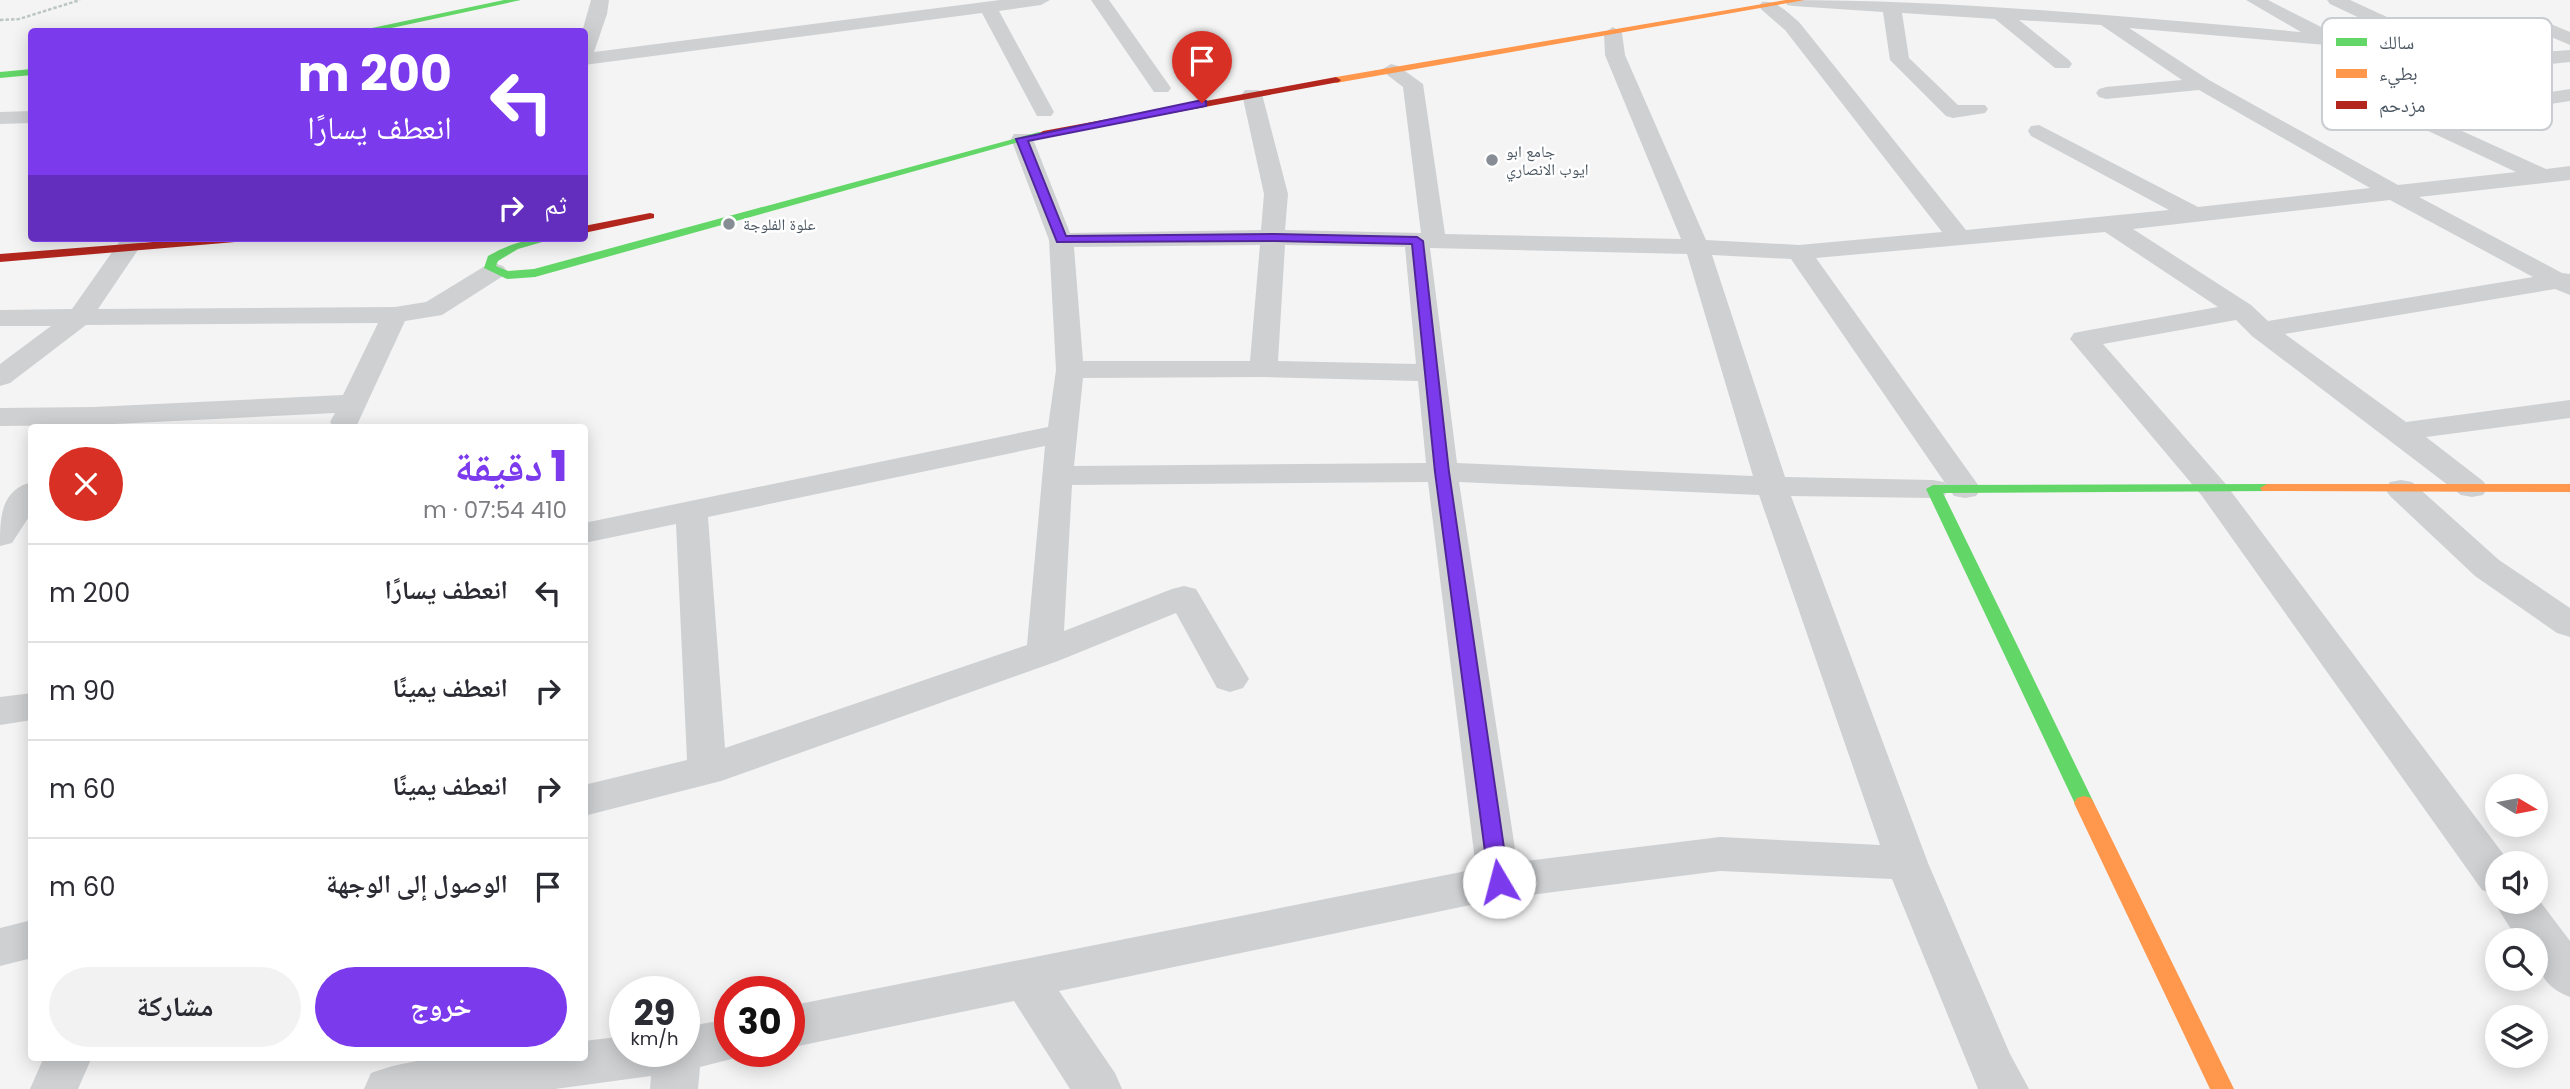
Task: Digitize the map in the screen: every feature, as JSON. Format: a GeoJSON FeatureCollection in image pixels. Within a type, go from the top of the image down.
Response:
{"type":"FeatureCollection","features":[{"type":"Feature","properties":{"kind":"street"},"geometry":{"type":"LineString","coordinates":[[377,28],[517,0]]}},
{"type":"Feature","properties":{"kind":"street"},"geometry":{"type":"LineString","coordinates":[[588,42],[600,0]]}},
{"type":"Feature","properties":{"kind":"street"},"geometry":{"type":"LineString","coordinates":[[588,58],[1041,0]]}},
{"type":"Feature","properties":{"kind":"street"},"geometry":{"type":"LineString","coordinates":[[1100,0],[1161,88]]}},
{"type":"Feature","properties":{"kind":"street"},"geometry":{"type":"LineString","coordinates":[[1466,41],[1717,0]]}},
{"type":"Feature","properties":{"kind":"street"},"geometry":{"type":"LineString","coordinates":[[2073,0],[2202,84],[2393,192],[2566,282]]}},
{"type":"Feature","properties":{"kind":"street"},"geometry":{"type":"LineString","coordinates":[[2255,0],[2322,35]]}},
{"type":"Feature","properties":{"kind":"street"},"geometry":{"type":"LineString","coordinates":[[2336,0],[2374,18]]}},
{"type":"Feature","properties":{"kind":"street"},"geometry":{"type":"LineString","coordinates":[[514,242],[492,259],[490,268],[515,275],[535,273],[1022,128],[1252,94],[1797,1],[1892,9],[2105,20],[2322,39]]}},
{"type":"Feature","properties":{"kind":"street"},"geometry":{"type":"LineString","coordinates":[[1768,6],[1792,26],[1960,238]]}},
{"type":"Feature","properties":{"kind":"street"},"geometry":{"type":"LineString","coordinates":[[988,8],[1044,112]]}},
{"type":"Feature","properties":{"kind":"street"},"geometry":{"type":"LineString","coordinates":[[1892,9],[1900,60],[1953,112],[1978,109]]}},
{"type":"Feature","properties":{"kind":"street"},"geometry":{"type":"LineString","coordinates":[[1648,13],[1667,24]]}},
{"type":"Feature","properties":{"kind":"street"},"geometry":{"type":"LineString","coordinates":[[2000,14],[2062,64]]}},
{"type":"Feature","properties":{"kind":"street"},"geometry":{"type":"LineString","coordinates":[[2552,23],[2570,21]]}},
{"type":"Feature","properties":{"kind":"street"},"geometry":{"type":"LineString","coordinates":[[2552,31],[2570,39]]}},
{"type":"Feature","properties":{"kind":"street"},"geometry":{"type":"LineString","coordinates":[[1613,33],[1615,55],[1697,247],[1772,486],[1907,863],[1992,1068],[2005,1089]]}},
{"type":"Feature","properties":{"kind":"street"},"geometry":{"type":"LineString","coordinates":[[2552,58],[2570,56]]}},
{"type":"Feature","properties":{"kind":"street"},"geometry":{"type":"LineString","coordinates":[[1391,70],[1413,84],[1426,241],[1431,373],[1442,472],[1499,882]]}},
{"type":"Feature","properties":{"kind":"street"},"geometry":{"type":"LineString","coordinates":[[0,75],[28,72]]}},
{"type":"Feature","properties":{"kind":"street"},"geometry":{"type":"LineString","coordinates":[[2106,93],[2202,84]]}},
{"type":"Feature","properties":{"kind":"street"},"geometry":{"type":"LineString","coordinates":[[1252,94],[1276,194],[1275,237],[1263,369]]}},
{"type":"Feature","properties":{"kind":"street"},"geometry":{"type":"LineString","coordinates":[[2552,99],[2570,96]]}},
{"type":"Feature","properties":{"kind":"street"},"geometry":{"type":"LineString","coordinates":[[1022,128],[1044,112],[1065,107]]}},
{"type":"Feature","properties":{"kind":"street"},"geometry":{"type":"LineString","coordinates":[[0,118],[28,117]]}},
{"type":"Feature","properties":{"kind":"street"},"geometry":{"type":"LineString","coordinates":[[1022,128],[1061,240],[1070,370],[1057,476],[1045,652]]}},
{"type":"Feature","properties":{"kind":"street"},"geometry":{"type":"LineString","coordinates":[[2442,130],[2543,176]]}},
{"type":"Feature","properties":{"kind":"street"},"geometry":{"type":"LineString","coordinates":[[2039,131],[2193,214]]}},
{"type":"Feature","properties":{"kind":"street"},"geometry":{"type":"LineString","coordinates":[[1061,240],[1275,237],[1799,252],[2109,224],[2570,173]]}},
{"type":"Feature","properties":{"kind":"street"},"geometry":{"type":"LineString","coordinates":[[588,229],[672,211]]}},
{"type":"Feature","properties":{"kind":"street"},"geometry":{"type":"LineString","coordinates":[[2109,224],[2242,311],[2262,331],[2472,488]]}},
{"type":"Feature","properties":{"kind":"street"},"geometry":{"type":"LineString","coordinates":[[0,258],[132,242]]}},
{"type":"Feature","properties":{"kind":"street"},"geometry":{"type":"LineString","coordinates":[[0,377],[79,318],[132,242]]}},
{"type":"Feature","properties":{"kind":"street"},"geometry":{"type":"LineString","coordinates":[[1799,252],[1965,489]]}},
{"type":"Feature","properties":{"kind":"street"},"geometry":{"type":"LineString","coordinates":[[0,318],[396,314],[433,309],[494,271]]}},
{"type":"Feature","properties":{"kind":"street"},"geometry":{"type":"LineString","coordinates":[[2262,331],[2566,282]]}},
{"type":"Feature","properties":{"kind":"street"},"geometry":{"type":"LineString","coordinates":[[2242,311],[2084,339],[2213,489],[2485,862]]}},
{"type":"Feature","properties":{"kind":"street"},"geometry":{"type":"LineString","coordinates":[[0,417],[89,421],[349,415],[396,314]]}},
{"type":"Feature","properties":{"kind":"street"},"geometry":{"type":"LineString","coordinates":[[1070,370],[1263,369],[1431,373]]}},
{"type":"Feature","properties":{"kind":"street"},"geometry":{"type":"LineString","coordinates":[[2400,432],[2570,409]]}},
{"type":"Feature","properties":{"kind":"street"},"geometry":{"type":"LineString","coordinates":[[588,532],[1063,433]]}},
{"type":"Feature","properties":{"kind":"street"},"geometry":{"type":"LineString","coordinates":[[1057,476],[1442,472],[1772,486],[1933,489],[2570,488]]}},
{"type":"Feature","properties":{"kind":"street"},"geometry":{"type":"LineString","coordinates":[[2401,488],[2487,568],[2570,625]]}},
{"type":"Feature","properties":{"kind":"street"},"geometry":{"type":"LineString","coordinates":[[1933,489],[2222,1089]]}},
{"type":"Feature","properties":{"kind":"street"},"geometry":{"type":"LineString","coordinates":[[691,510],[708,770]]}},
{"type":"Feature","properties":{"kind":"street"},"geometry":{"type":"LineString","coordinates":[[588,800],[708,770],[1045,652],[1184,597],[1230,679]]}},
{"type":"Feature","properties":{"kind":"street"},"geometry":{"type":"LineString","coordinates":[[0,711],[28,707]]}},
{"type":"Feature","properties":{"kind":"street"},"geometry":{"type":"LineString","coordinates":[[805,1024],[1499,882],[1720,854],[1907,863]]}},
{"type":"Feature","properties":{"kind":"street"},"geometry":{"type":"LineString","coordinates":[[2524,914],[2570,977]]}},
{"type":"Feature","properties":{"kind":"street"},"geometry":{"type":"LineString","coordinates":[[0,947],[28,940]]}},
{"type":"Feature","properties":{"kind":"street"},"geometry":{"type":"LineString","coordinates":[[1024,978],[1098,1089]]}},
{"type":"Feature","properties":{"kind":"street"},"geometry":{"type":"LineString","coordinates":[[54,1089],[66,1061]]}},
{"type":"Feature","properties":{"kind":"street"},"geometry":{"type":"LineString","coordinates":[[388,1089],[559,1077],[609,1066]]}},
{"type":"Feature","properties":{"kind":"street"},"geometry":{"type":"LineString","coordinates":[[674,1089],[676,1067]]}},
{"type":"Feature","properties":{"kind":"path"},"geometry":{"type":"LineString","coordinates":[[0,20],[19,19],[80,0]]}},
{"type":"Feature","properties":{"kind":"traffic: fast"},"geometry":{"type":"LineString","coordinates":[[377,28],[517,0]]}},
{"type":"Feature","properties":{"kind":"traffic: fast"},"geometry":{"type":"LineString","coordinates":[[0,75],[28,72]]}},
{"type":"Feature","properties":{"kind":"traffic: fast"},"geometry":{"type":"LineString","coordinates":[[532,242],[514,246],[492,259],[490,268],[507,275],[535,273],[1043,134]]}},
{"type":"Feature","properties":{"kind":"traffic: fast"},"geometry":{"type":"LineString","coordinates":[[2084,803],[1933,489],[2267,488]]}},
{"type":"Feature","properties":{"kind":"traffic: slow"},"geometry":{"type":"LineString","coordinates":[[1336,80],[1801,0]]}},
{"type":"Feature","properties":{"kind":"traffic: slow"},"geometry":{"type":"LineString","coordinates":[[2267,488],[2570,488]]}},
{"type":"Feature","properties":{"kind":"traffic: slow"},"geometry":{"type":"LineString","coordinates":[[2084,803],[2222,1089]]}},
{"type":"Feature","properties":{"kind":"traffic: jam"},"geometry":{"type":"LineString","coordinates":[[1043,134],[1336,80]]}},
{"type":"Feature","properties":{"kind":"traffic: jam"},"geometry":{"type":"LineString","coordinates":[[588,229],[650,216]]}},
{"type":"Feature","properties":{"kind":"traffic: jam"},"geometry":{"type":"LineString","coordinates":[[0,258],[198,242]]}},
{"type":"Feature","properties":{"kind":"place","name":"جامع ابو ايوب الانصاري"},"geometry":{"type":"Point","coordinates":[1492,160]}},
{"type":"Feature","properties":{"kind":"place","name":"علوة الفلوجة"},"geometry":{"type":"Point","coordinates":[729,224]}},
{"type":"Feature","properties":{"kind":"route"},"geometry":{"type":"LineString","coordinates":[[1202,103],[1022,139],[1061,240],[1275,237],[1417,241],[1442,472],[1499,882]]}}]}
